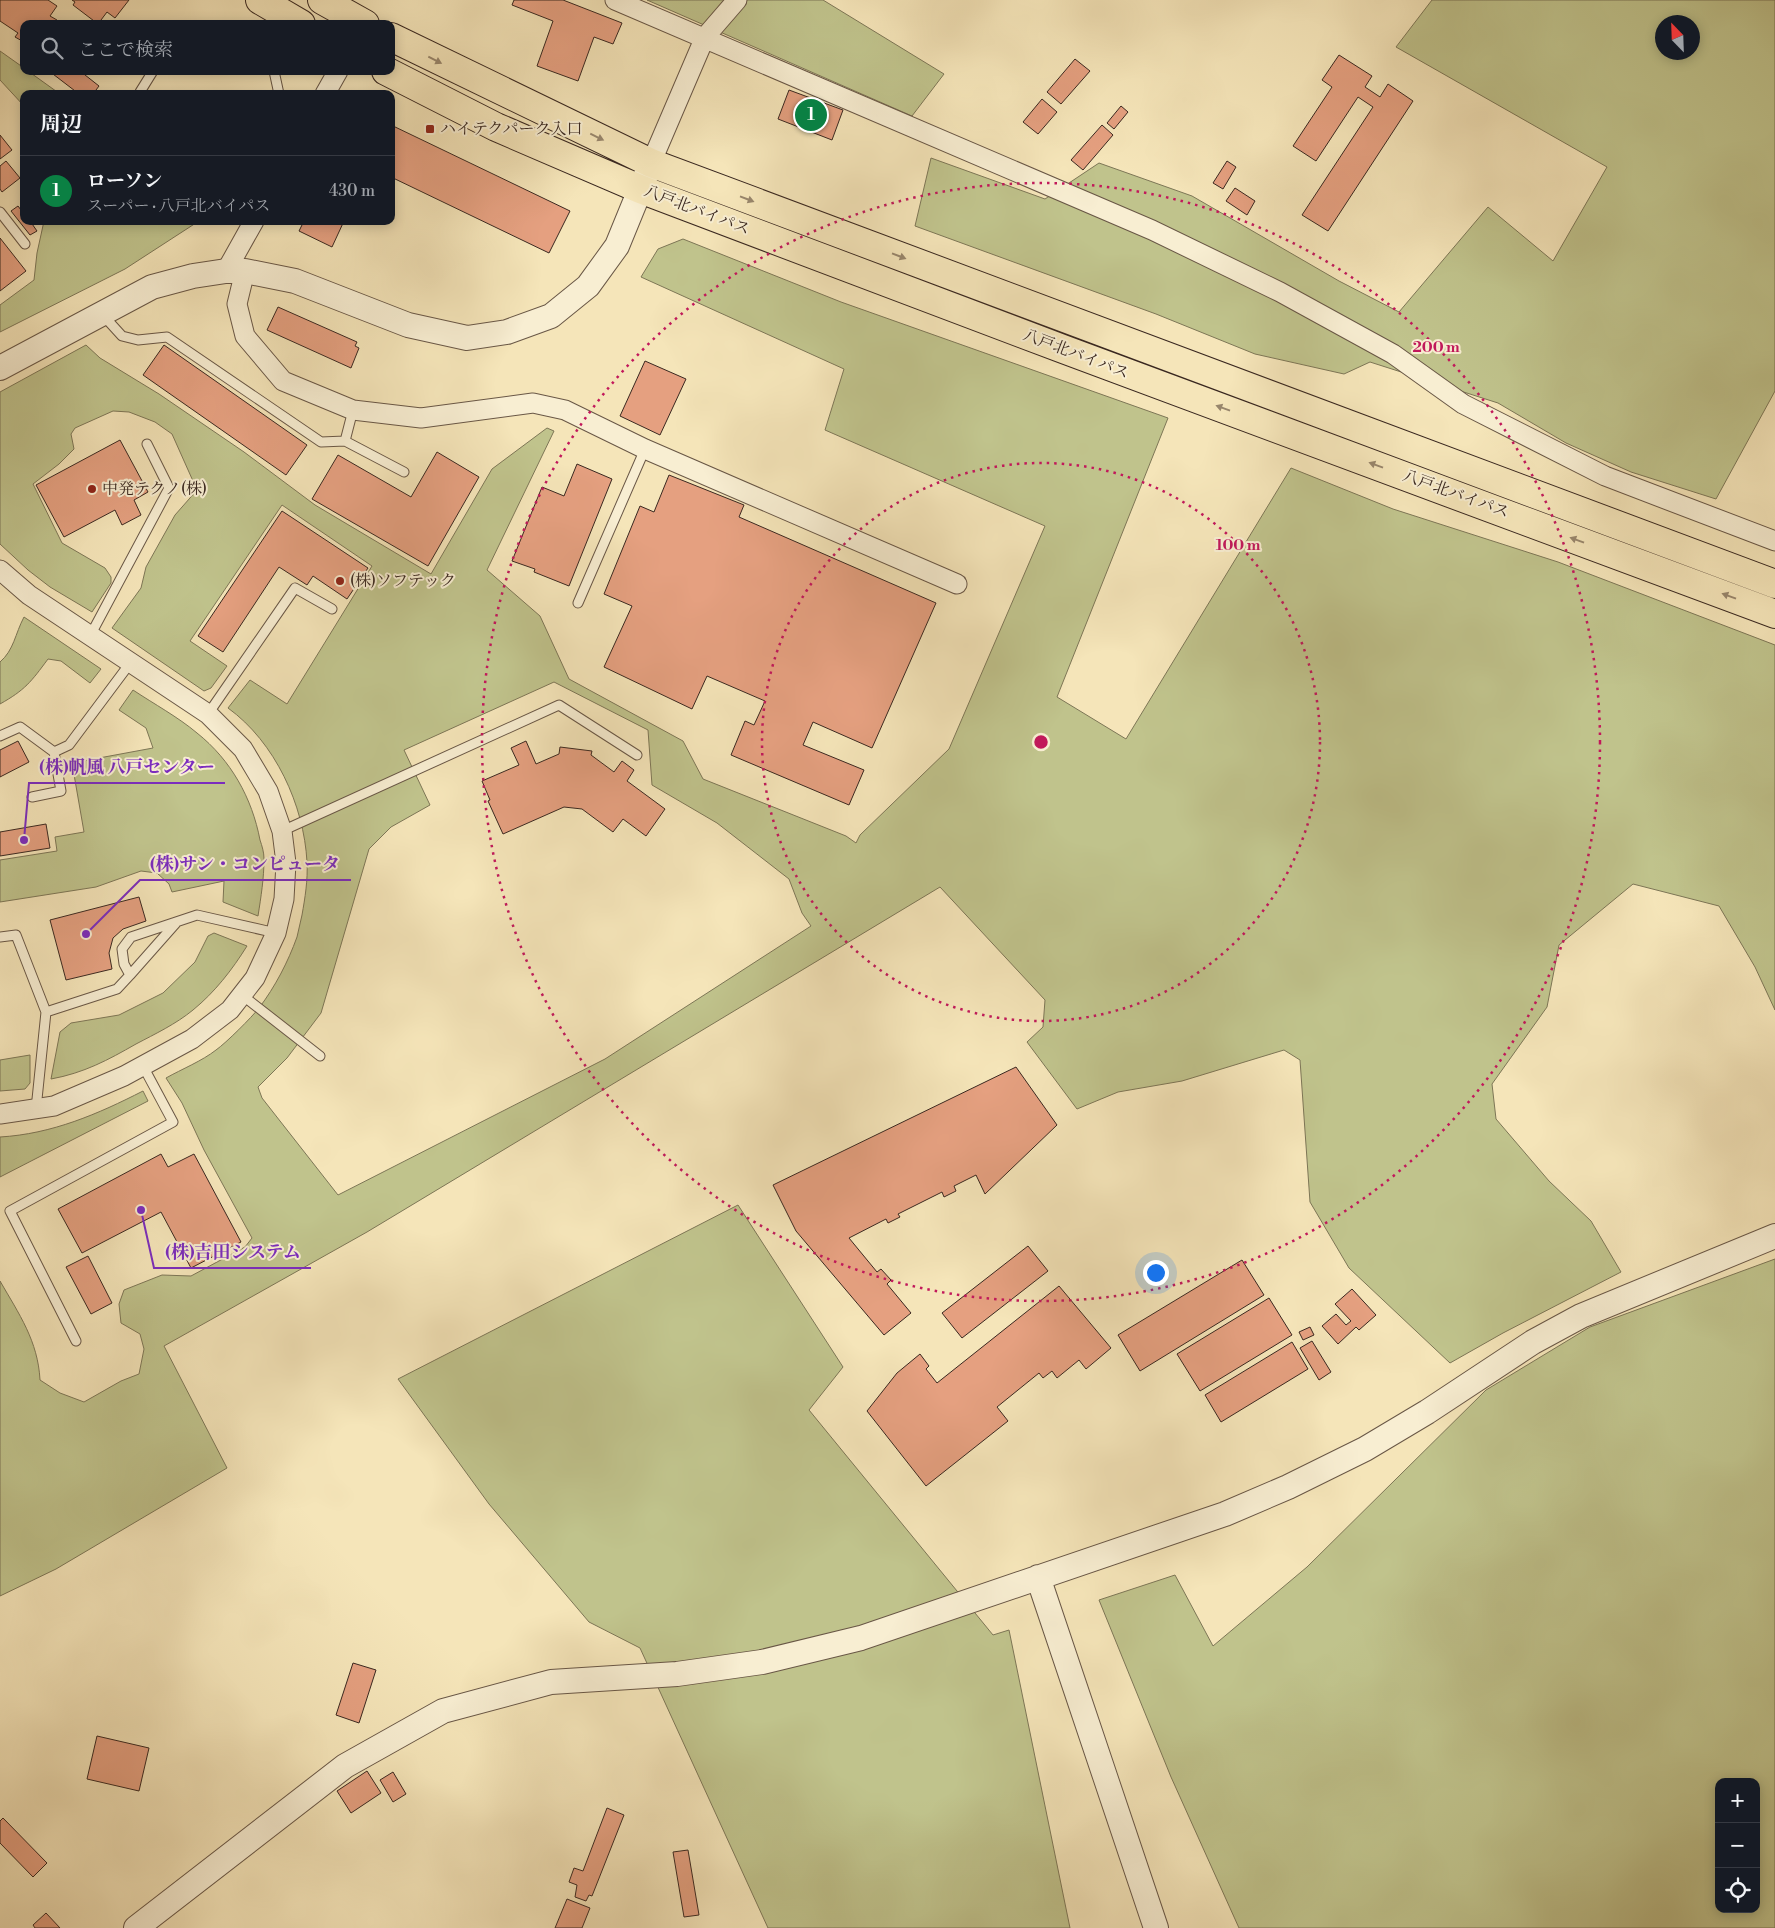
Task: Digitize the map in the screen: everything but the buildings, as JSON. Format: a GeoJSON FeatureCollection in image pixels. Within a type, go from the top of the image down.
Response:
{"type":"FeatureCollection","features":[{"type":"Feature","properties":{"kind":"highway"},"geometry":{"type":"LineString","coordinates":[[260,0],[294,20]]}},
{"type":"Feature","properties":{"kind":"highway"},"geometry":{"type":"LineString","coordinates":[[322,0],[358,20]]}},
{"type":"Feature","properties":{"kind":"highway","name":"八戸北バイパス"},"geometry":{"type":"LineString","coordinates":[[395,39],[651,163],[1775,584]]}},
{"type":"Feature","properties":{"kind":"highway","name":"八戸北バイパス"},"geometry":{"type":"LineString","coordinates":[[394,75],[496,126],[640,189],[1063,349],[1775,614]]}},
{"type":"Feature","properties":{"kind":"street"},"geometry":{"type":"LineString","coordinates":[[615,0],[1152,230],[1280,292],[1376,344],[1393,354],[1462,404],[1604,476],[1775,541]]}},
{"type":"Feature","properties":{"kind":"street"},"geometry":{"type":"LineString","coordinates":[[0,368],[152,287],[193,276],[236,271],[295,281],[408,325],[467,338],[508,332],[551,316],[588,286],[617,246],[705,37],[737,0]]}},
{"type":"Feature","properties":{"kind":"street"},"geometry":{"type":"LineString","coordinates":[[327,90],[336,75]]}},
{"type":"Feature","properties":{"kind":"street"},"geometry":{"type":"LineString","coordinates":[[253,225],[236,271],[237,304],[245,336],[283,381],[354,410],[421,418],[532,403],[565,410],[645,449],[957,584]]}},
{"type":"Feature","properties":{"kind":"street"},"geometry":{"type":"LineString","coordinates":[[0,570],[29,595],[208,714],[244,749],[268,791],[282,832],[286,863],[284,899],[276,933],[255,978],[230,1010],[192,1039],[124,1076],[54,1106],[0,1114]]}},
{"type":"Feature","properties":{"kind":"street"},"geometry":{"type":"LineString","coordinates":[[136,1928],[344,1766],[443,1711],[550,1682],[677,1674],[762,1662],[860,1638],[1225,1514],[1288,1487],[1365,1449],[1427,1412],[1534,1342],[1581,1316],[1775,1236]]}},
{"type":"Feature","properties":{"kind":"street"},"geometry":{"type":"LineString","coordinates":[[1038,1577],[1156,1928]]}},
{"type":"Feature","properties":{"kind":"lane"},"geometry":{"type":"LineString","coordinates":[[141,90],[151,75]]}},
{"type":"Feature","properties":{"kind":"lane"},"geometry":{"type":"LineString","coordinates":[[275,75],[278,90]]}},
{"type":"Feature","properties":{"kind":"lane"},"geometry":{"type":"LineString","coordinates":[[0,212],[25,244]]}},
{"type":"Feature","properties":{"kind":"lane"},"geometry":{"type":"LineString","coordinates":[[102,314],[122,336],[138,340],[167,337],[321,442],[345,441],[404,472]]}},
{"type":"Feature","properties":{"kind":"lane"},"geometry":{"type":"LineString","coordinates":[[345,441],[354,410]]}},
{"type":"Feature","properties":{"kind":"lane"},"geometry":{"type":"LineString","coordinates":[[90,636],[169,488],[147,444]]}},
{"type":"Feature","properties":{"kind":"lane"},"geometry":{"type":"LineString","coordinates":[[578,603],[645,449]]}},
{"type":"Feature","properties":{"kind":"lane"},"geometry":{"type":"LineString","coordinates":[[208,714],[295,588],[332,609]]}},
{"type":"Feature","properties":{"kind":"lane"},"geometry":{"type":"LineString","coordinates":[[54,752],[69,745],[131,662]]}},
{"type":"Feature","properties":{"kind":"lane"},"geometry":{"type":"LineString","coordinates":[[282,832],[559,705],[637,755]]}},
{"type":"Feature","properties":{"kind":"lane"},"geometry":{"type":"LineString","coordinates":[[0,736],[20,727],[54,752],[61,791],[32,797]]}},
{"type":"Feature","properties":{"kind":"lane"},"geometry":{"type":"LineString","coordinates":[[130,975],[124,964],[122,949],[131,937],[197,915],[276,933]]}},
{"type":"Feature","properties":{"kind":"lane"},"geometry":{"type":"LineString","coordinates":[[46,1012],[117,989],[176,922]]}},
{"type":"Feature","properties":{"kind":"lane"},"geometry":{"type":"LineString","coordinates":[[0,937],[16,935],[46,1012],[36,1108]]}},
{"type":"Feature","properties":{"kind":"lane"},"geometry":{"type":"LineString","coordinates":[[242,995],[320,1056]]}},
{"type":"Feature","properties":{"kind":"lane"},"geometry":{"type":"LineString","coordinates":[[76,1341],[10,1211],[173,1122],[143,1066]]}},
{"type":"Feature","properties":{"kind":"green space"},"geometry":{"type":"Polygon","coordinates":[[[647,0],[823,0],[944,74],[912,116],[647,0]]]}},
{"type":"Feature","properties":{"kind":"green space"},"geometry":{"type":"Polygon","coordinates":[[[1432,0],[1775,0],[1775,391],[1716,499],[1631,472],[1566,443],[1498,403],[1370,362],[1344,374],[1255,354],[1156,314],[915,226],[931,158],[1045,199],[1099,163],[1192,196],[1339,281],[1399,312],[1488,207],[1553,261],[1607,167],[1396,47],[1432,0]]]}},
{"type":"Feature","properties":{"kind":"green space"},"geometry":{"type":"Polygon","coordinates":[[[0,51],[20,65],[20,75],[34,75],[54,90],[20,90],[20,102],[0,80],[0,51]]]}},
{"type":"Feature","properties":{"kind":"green space"},"geometry":{"type":"Polygon","coordinates":[[[43,225],[193,225],[125,269],[0,332],[0,305],[34,280],[43,225]]]}},
{"type":"Feature","properties":{"kind":"green space"},"geometry":{"type":"Polygon","coordinates":[[[683,239],[841,302],[1168,418],[1057,697],[1126,739],[1291,468],[1393,509],[1558,562],[1775,645],[1775,1010],[1755,967],[1719,906],[1633,884],[1559,945],[1547,1007],[1492,1084],[1496,1119],[1549,1181],[1591,1221],[1621,1272],[1503,1333],[1450,1363],[1349,1268],[1310,1202],[1300,1060],[1284,1050],[1182,1081],[1118,1092],[1077,1109],[1027,1042],[1043,1027],[1045,1000],[940,887],[367,1232],[164,1346],[227,1468],[56,1569],[0,1596],[0,1281],[31,1340],[36,1353],[40,1380],[60,1393],[84,1402],[121,1381],[139,1374],[144,1349],[140,1334],[121,1323],[119,1304],[124,1290],[162,1275],[191,1276],[245,1247],[252,1238],[204,1150],[182,1103],[166,1078],[216,1050],[239,1030],[259,1008],[276,983],[290,956],[297,937],[303,909],[307,882],[307,862],[305,840],[293,797],[284,776],[260,738],[228,708],[250,680],[287,704],[372,566],[282,505],[190,641],[227,666],[211,688],[204,691],[112,628],[141,588],[146,567],[175,515],[197,490],[172,434],[155,422],[129,412],[113,411],[75,428],[71,434],[74,449],[59,464],[33,484],[62,543],[105,568],[111,577],[111,583],[92,612],[50,587],[0,544],[0,392],[86,345],[100,358],[159,394],[244,452],[315,505],[431,574],[492,469],[547,428],[554,431],[487,570],[540,616],[569,679],[683,741],[703,779],[846,836],[856,843],[860,835],[949,749],[1045,526],[825,430],[844,369],[641,277],[658,249],[683,239]],[[554,682],[404,750],[430,805],[391,827],[369,849],[321,1013],[287,1058],[258,1087],[262,1098],[338,1195],[605,1059],[811,926],[802,913],[789,879],[717,823],[652,785],[648,730],[554,682]]]}},
{"type":"Feature","properties":{"kind":"green space"},"geometry":{"type":"Polygon","coordinates":[[[24,617],[101,669],[90,683],[61,661],[48,659],[27,685],[0,704],[0,662],[11,647],[24,617]]]}},
{"type":"Feature","properties":{"kind":"green space"},"geometry":{"type":"Polygon","coordinates":[[[133,690],[190,727],[209,744],[230,768],[246,795],[252,809],[264,854],[263,880],[258,916],[223,902],[224,881],[172,892],[169,884],[157,873],[141,871],[96,887],[0,902],[0,860],[57,851],[55,837],[84,832],[72,763],[153,748],[146,728],[119,710],[133,690]]]}},
{"type":"Feature","properties":{"kind":"green space"},"geometry":{"type":"Polygon","coordinates":[[[214,933],[247,946],[209,996],[173,1024],[106,1061],[85,1070],[51,1079],[60,1032],[71,1023],[119,1015],[163,993],[195,962],[208,936],[214,933]]]}},
{"type":"Feature","properties":{"kind":"green space"},"geometry":{"type":"Polygon","coordinates":[[[30,1055],[30,1083],[25,1089],[0,1091],[0,1060],[30,1055]]]}},
{"type":"Feature","properties":{"kind":"green space"},"geometry":{"type":"Polygon","coordinates":[[[143,1091],[148,1101],[0,1177],[0,1137],[38,1132],[74,1122],[143,1091]]]}},
{"type":"Feature","properties":{"kind":"green space"},"geometry":{"type":"Polygon","coordinates":[[[738,1205],[843,1367],[809,1410],[993,1635],[1009,1630],[1070,1928],[768,1928],[640,1648],[589,1622],[489,1504],[398,1379],[738,1205]]]}},
{"type":"Feature","properties":{"kind":"green space"},"geometry":{"type":"Polygon","coordinates":[[[1775,1259],[1775,1928],[1239,1928],[1171,1777],[1099,1600],[1175,1575],[1213,1646],[1307,1567],[1486,1390],[1590,1327],[1775,1259]]]}},
{"type":"Feature","properties":{"kind":"place","name":"ローソン"},"geometry":{"type":"Point","coordinates":[811,115]}},
{"type":"Feature","properties":{"kind":"place","name":"ハイテクパーク入口"},"geometry":{"type":"Point","coordinates":[430,129]}},
{"type":"Feature","properties":{"kind":"place","name":"中発テクノ(株)"},"geometry":{"type":"Point","coordinates":[92,489]}},
{"type":"Feature","properties":{"kind":"place","name":"(株)ソフテック"},"geometry":{"type":"Point","coordinates":[340,581]}},
{"type":"Feature","properties":{"kind":"place","name":"(株)帆風 八戸センター"},"geometry":{"type":"Point","coordinates":[24,840]}},
{"type":"Feature","properties":{"kind":"place","name":"(株)サン・コンピュータ"},"geometry":{"type":"Point","coordinates":[86,934]}},
{"type":"Feature","properties":{"kind":"place","name":"(株)吉田システム"},"geometry":{"type":"Point","coordinates":[141,1210]}}]}
